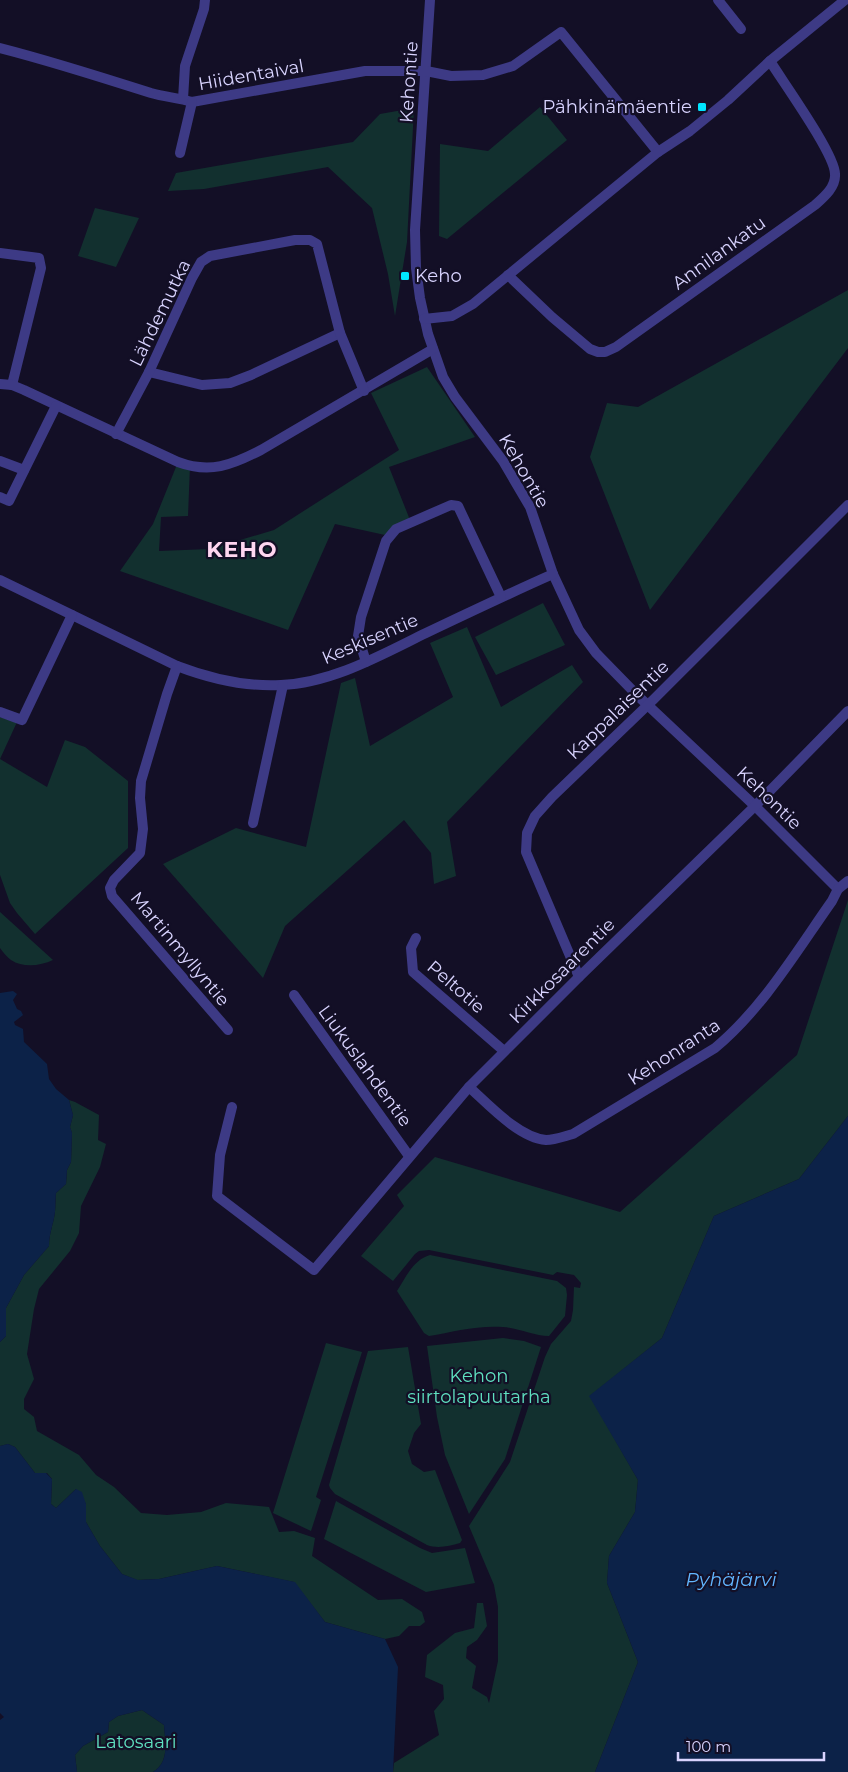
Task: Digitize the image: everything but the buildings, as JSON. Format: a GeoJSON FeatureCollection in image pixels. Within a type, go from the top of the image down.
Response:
{"type":"FeatureCollection","features":[{"type":"Feature","properties":{"kind":"street"},"geometry":{"type":"LineString","coordinates":[[180,153],[188,101],[185,66],[204,9],[205,0]]}},
{"type":"Feature","properties":{"kind":"street","name":"Kehontie"},"geometry":{"type":"LineString","coordinates":[[430,0],[415,252],[417,283],[424,319],[444,377],[455,397],[503,461],[530,507],[553,574],[579,630],[596,653],[755,806],[838,890]]}},
{"type":"Feature","properties":{"kind":"street"},"geometry":{"type":"LineString","coordinates":[[718,0],[741,29]]}},
{"type":"Feature","properties":{"kind":"street"},"geometry":{"type":"LineString","coordinates":[[424,319],[444,318],[465,309],[658,152],[690,131],[728,100],[770,61],[845,0]]}},
{"type":"Feature","properties":{"kind":"street","name":"Hiidentaival"},"geometry":{"type":"LineString","coordinates":[[0,48],[43,59],[158,95],[188,101],[365,71],[426,71],[451,76],[471,76],[495,72],[513,66],[561,32],[658,152]]}},
{"type":"Feature","properties":{"kind":"street","name":"Annilankatu"},"geometry":{"type":"LineString","coordinates":[[508,275],[552,317],[590,349],[605,352],[616,347],[815,205],[829,192],[836,174],[829,154],[770,61]]}},
{"type":"Feature","properties":{"kind":"street","name":"Lähdemutka"},"geometry":{"type":"LineString","coordinates":[[116,434],[149,372],[201,262],[210,256],[295,240],[310,240],[317,244],[340,333],[364,391]]}},
{"type":"Feature","properties":{"kind":"street"},"geometry":{"type":"LineString","coordinates":[[0,253],[39,258],[41,268],[12,385]]}},
{"type":"Feature","properties":{"kind":"street"},"geometry":{"type":"LineString","coordinates":[[149,372],[202,385],[230,383],[252,375],[340,333]]}},
{"type":"Feature","properties":{"kind":"street"},"geometry":{"type":"LineString","coordinates":[[0,384],[12,385],[116,434],[190,466],[204,468],[226,466],[238,462],[434,349]]}},
{"type":"Feature","properties":{"kind":"street"},"geometry":{"type":"LineString","coordinates":[[0,497],[9,501],[56,406]]}},
{"type":"Feature","properties":{"kind":"street"},"geometry":{"type":"LineString","coordinates":[[0,460],[24,470]]}},
{"type":"Feature","properties":{"kind":"street"},"geometry":{"type":"LineString","coordinates":[[366,662],[358,636],[361,617],[386,541],[396,529],[451,505],[458,506],[502,597]]}},
{"type":"Feature","properties":{"kind":"street","name":"Kappalaisentie"},"geometry":{"type":"LineString","coordinates":[[579,977],[526,852],[527,833],[535,816],[848,505]]}},
{"type":"Feature","properties":{"kind":"street","name":"Keskisentie"},"geometry":{"type":"LineString","coordinates":[[0,580],[177,666],[222,680],[263,685],[282,685],[309,681],[366,662],[553,574]]}},
{"type":"Feature","properties":{"kind":"street"},"geometry":{"type":"LineString","coordinates":[[0,712],[22,720],[72,615]]}},
{"type":"Feature","properties":{"kind":"street","name":"Martinmyllyntie"},"geometry":{"type":"LineString","coordinates":[[177,666],[166,694],[141,781],[140,798],[143,829],[140,853],[114,880],[110,888],[112,896],[228,1030]]}},
{"type":"Feature","properties":{"kind":"street"},"geometry":{"type":"LineString","coordinates":[[252,823],[282,685]]}},
{"type":"Feature","properties":{"kind":"street","name":"Kirkkosaarentie"},"geometry":{"type":"LineString","coordinates":[[232,1107],[220,1155],[216,1196],[314,1270],[469,1087],[755,806],[848,711]]}},
{"type":"Feature","properties":{"kind":"street","name":"Kehonranta"},"geometry":{"type":"LineString","coordinates":[[469,1087],[520,1130],[532,1136],[546,1140],[573,1134],[715,1048],[730,1036],[760,1003],[838,890],[848,881]]}},
{"type":"Feature","properties":{"kind":"street","name":"Peltotie"},"geometry":{"type":"LineString","coordinates":[[416,938],[411,948],[413,972],[504,1051]]}},
{"type":"Feature","properties":{"kind":"street","name":"Liukuslahdentie"},"geometry":{"type":"LineString","coordinates":[[294,995],[409,1156]]}},
{"type":"Feature","properties":{"kind":"green space"},"geometry":{"type":"Polygon","coordinates":[[[540,107],[567,140],[447,239],[439,236],[440,144],[488,151],[540,107]]]}},
{"type":"Feature","properties":{"kind":"green space"},"geometry":{"type":"Polygon","coordinates":[[[414,108],[407,242],[395,316],[388,274],[372,208],[328,167],[204,189],[168,191],[176,173],[353,142],[380,114],[414,108]]]}},
{"type":"Feature","properties":{"kind":"green space"},"geometry":{"type":"Polygon","coordinates":[[[95,208],[139,218],[116,267],[78,256],[95,208]]]}},
{"type":"Feature","properties":{"kind":"green space"},"geometry":{"type":"Polygon","coordinates":[[[848,290],[848,348],[650,610],[590,457],[607,403],[638,407],[848,290]]]}},
{"type":"Feature","properties":{"kind":"green space"},"geometry":{"type":"Polygon","coordinates":[[[427,367],[475,437],[389,467],[410,520],[385,535],[335,524],[288,630],[120,571],[153,524],[178,462],[190,466],[188,516],[161,517],[159,551],[210,549],[274,530],[399,450],[371,393],[427,367]]]}},
{"type":"Feature","properties":{"kind":"green space"},"geometry":{"type":"Polygon","coordinates":[[[543,603],[565,645],[496,675],[475,637],[543,603]]]}},
{"type":"Feature","properties":{"kind":"green space"},"geometry":{"type":"Polygon","coordinates":[[[467,627],[501,707],[572,665],[583,682],[447,822],[456,876],[434,884],[431,853],[404,820],[285,926],[263,978],[163,864],[236,828],[306,847],[341,683],[355,678],[370,746],[453,697],[430,643],[467,627]]]}},
{"type":"Feature","properties":{"kind":"green space"},"geometry":{"type":"Polygon","coordinates":[[[0,717],[17,722],[0,759],[0,717]]]}},
{"type":"Feature","properties":{"kind":"green space"},"geometry":{"type":"Polygon","coordinates":[[[65,740],[85,747],[128,781],[128,848],[35,934],[10,903],[0,875],[0,759],[47,787],[65,740]]]}},
{"type":"Feature","properties":{"kind":"green space"},"geometry":{"type":"Polygon","coordinates":[[[848,900],[848,1116],[799,1179],[714,1216],[662,1338],[590,1396],[638,1480],[635,1512],[609,1556],[607,1583],[638,1662],[595,1772],[393,1772],[394,1763],[439,1735],[434,1711],[444,1699],[443,1685],[425,1677],[427,1655],[455,1633],[474,1628],[477,1603],[483,1603],[487,1626],[477,1640],[467,1647],[466,1658],[476,1666],[472,1688],[487,1697],[489,1703],[498,1661],[498,1607],[494,1585],[469,1526],[510,1462],[545,1357],[551,1344],[571,1321],[574,1287],[580,1288],[581,1283],[574,1275],[557,1272],[553,1275],[429,1250],[419,1251],[415,1254],[393,1281],[361,1256],[404,1206],[397,1195],[435,1157],[620,1212],[797,1055],[848,900]]]}},
{"type":"Feature","properties":{"kind":"green space"},"geometry":{"type":"Polygon","coordinates":[[[0,912],[53,960],[43,964],[26,965],[16,963],[10,959],[0,948],[0,912]]]}},
{"type":"Feature","properties":{"kind":"green space"},"geometry":{"type":"Polygon","coordinates":[[[69,1100],[99,1115],[98,1140],[106,1144],[100,1167],[81,1206],[79,1233],[70,1251],[39,1289],[34,1309],[27,1354],[34,1379],[24,1399],[24,1409],[34,1417],[37,1431],[79,1455],[96,1475],[114,1487],[141,1513],[167,1515],[201,1512],[226,1503],[269,1507],[279,1532],[294,1531],[315,1538],[312,1556],[378,1600],[402,1599],[422,1612],[425,1622],[420,1626],[409,1626],[399,1636],[385,1639],[325,1622],[294,1582],[217,1566],[159,1579],[137,1580],[122,1574],[100,1546],[86,1522],[86,1504],[76,1489],[56,1508],[51,1504],[52,1479],[47,1473],[35,1473],[15,1447],[8,1444],[0,1446],[0,1342],[6,1336],[6,1308],[24,1275],[49,1246],[55,1215],[56,1193],[66,1184],[67,1170],[71,1162],[72,1133],[70,1127],[73,1115],[69,1100]]]}},
{"type":"Feature","properties":{"kind":"green space","name":"Kehon siirtolapuutarha"},"geometry":{"type":"Polygon","coordinates":[[[430,1255],[557,1281],[566,1288],[565,1316],[549,1336],[509,1328],[484,1327],[429,1336],[424,1333],[397,1291],[414,1265],[430,1255]]]}},
{"type":"Feature","properties":{"kind":"green space","name":"Kehon siirtolapuutarha"},"geometry":{"type":"Polygon","coordinates":[[[503,1338],[524,1341],[541,1347],[505,1459],[469,1514],[445,1455],[437,1417],[427,1346],[503,1338]]]}},
{"type":"Feature","properties":{"kind":"green space"},"geometry":{"type":"Polygon","coordinates":[[[326,1343],[362,1352],[316,1497],[321,1500],[311,1531],[273,1513],[326,1343]]]}},
{"type":"Feature","properties":{"kind":"green space"},"geometry":{"type":"Polygon","coordinates":[[[408,1347],[421,1424],[414,1433],[408,1451],[412,1464],[424,1472],[435,1470],[462,1540],[460,1543],[452,1545],[439,1547],[427,1545],[335,1494],[329,1485],[368,1351],[408,1347]]]}},
{"type":"Feature","properties":{"kind":"green space"},"geometry":{"type":"Polygon","coordinates":[[[336,1501],[432,1553],[465,1548],[475,1583],[426,1592],[324,1539],[336,1501]]]}},
{"type":"Feature","properties":{"kind":"green space","name":"Latosaari"},"geometry":{"type":"Polygon","coordinates":[[[142,1710],[164,1725],[165,1751],[162,1763],[158,1768],[153,1772],[77,1772],[75,1755],[83,1746],[108,1732],[109,1722],[118,1716],[142,1710]]]}},
{"type":"Feature","properties":{"kind":"water"},"geometry":{"type":"Polygon","coordinates":[[[13,991],[17,994],[13,1000],[17,1009],[23,1015],[14,1022],[15,1025],[23,1029],[24,1042],[47,1064],[49,1079],[56,1089],[69,1100],[73,1115],[70,1127],[72,1133],[71,1162],[67,1170],[66,1184],[56,1193],[55,1215],[49,1246],[24,1275],[6,1308],[6,1336],[0,1342],[0,993],[13,991]]]}},
{"type":"Feature","properties":{"kind":"water","name":"Pyhäjärvi"},"geometry":{"type":"Polygon","coordinates":[[[848,1116],[848,1772],[595,1772],[638,1662],[607,1583],[609,1556],[635,1512],[638,1480],[589,1396],[662,1338],[714,1216],[799,1179],[848,1116]]]}},
{"type":"Feature","properties":{"kind":"water"},"geometry":{"type":"Polygon","coordinates":[[[8,1444],[15,1447],[35,1473],[46,1473],[52,1479],[51,1504],[56,1508],[76,1489],[82,1492],[86,1504],[86,1522],[100,1546],[122,1574],[138,1580],[159,1579],[217,1566],[295,1582],[325,1622],[385,1639],[398,1667],[393,1772],[153,1772],[162,1763],[164,1757],[164,1725],[142,1710],[118,1716],[109,1722],[108,1732],[83,1746],[75,1755],[77,1772],[0,1772],[0,1720],[4,1717],[0,1713],[0,1446],[8,1444]]]}},
{"type":"Feature","properties":{"kind":"place","name":"Pähkinämäentie"},"geometry":{"type":"Point","coordinates":[702,107]}},
{"type":"Feature","properties":{"kind":"place","name":"Keho"},"geometry":{"type":"Point","coordinates":[405,276]}},
{"type":"Feature","properties":{"kind":"district","name":"KEHO"},"geometry":{"type":"Point","coordinates":[242,549]}}]}
